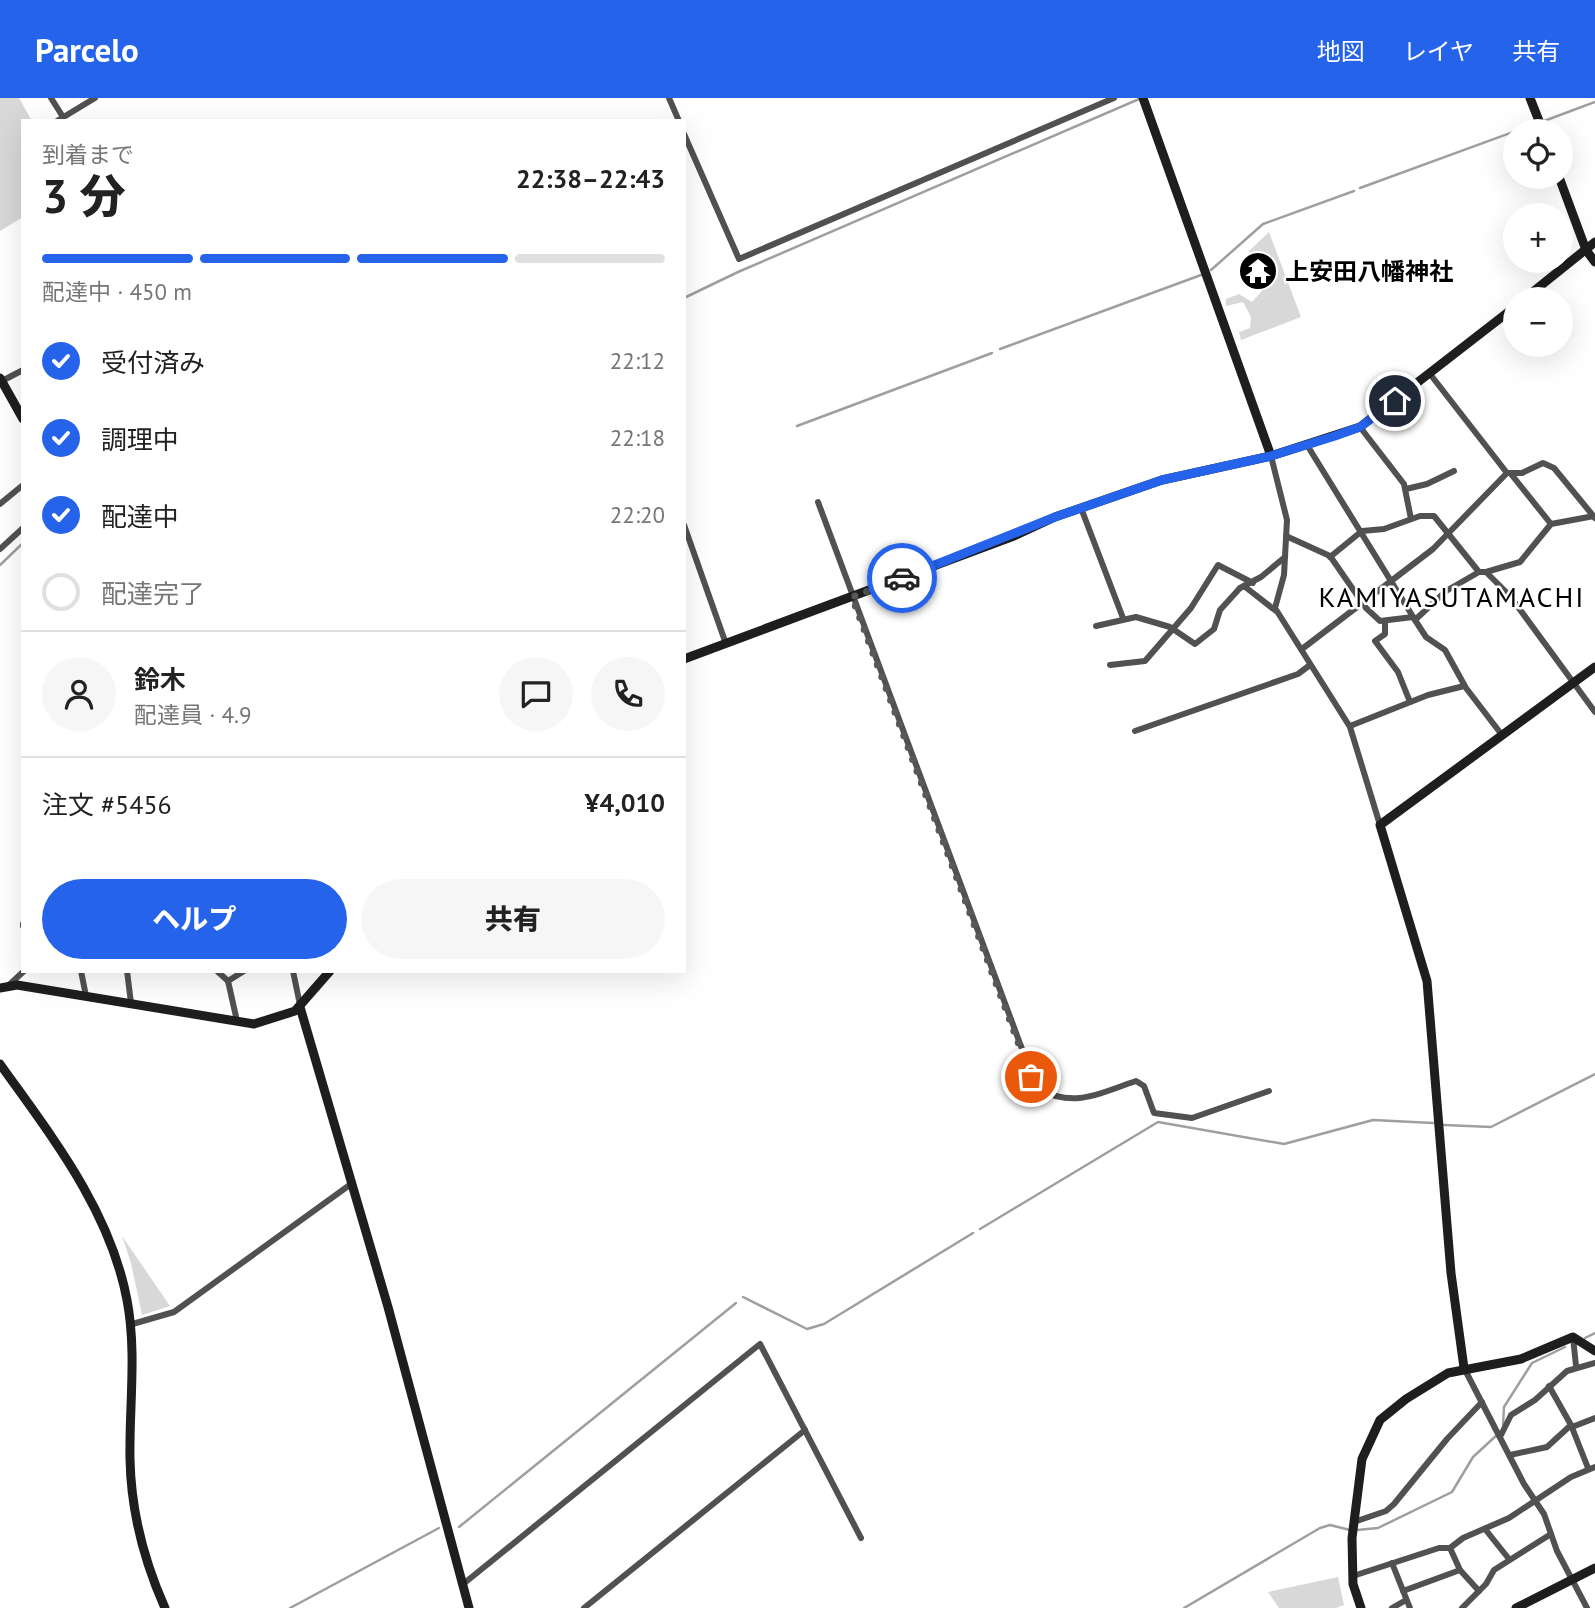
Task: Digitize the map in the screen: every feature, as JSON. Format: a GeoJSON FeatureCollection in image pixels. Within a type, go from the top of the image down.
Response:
{"type":"FeatureCollection","features":[{"type":"Feature","properties":{"kind":"street"},"geometry":{"type":"LineString","coordinates":[[51,98],[60,119],[95,98]]}},
{"type":"Feature","properties":{"kind":"street"},"geometry":{"type":"LineString","coordinates":[[668,98],[678,119]]}},
{"type":"Feature","properties":{"kind":"street"},"geometry":{"type":"LineString","coordinates":[[686,139],[739,259],[1114,98]]}},
{"type":"Feature","properties":{"kind":"street"},"geometry":{"type":"LineString","coordinates":[[1143,98],[1271,456],[1287,520],[1284,575],[1276,595],[1277,611]]}},
{"type":"Feature","properties":{"kind":"street"},"geometry":{"type":"LineString","coordinates":[[1530,98],[1538,119]]}},
{"type":"Feature","properties":{"kind":"street"},"geometry":{"type":"LineString","coordinates":[[1563,189],[1586,250],[1595,262]]}},
{"type":"Feature","properties":{"kind":"street"},"geometry":{"type":"LineString","coordinates":[[1539,287],[1595,242]]}},
{"type":"Feature","properties":{"kind":"street"},"geometry":{"type":"LineString","coordinates":[[686,658],[1081,508],[1162,480],[1271,456],[1360,427],[1503,316]]}},
{"type":"Feature","properties":{"kind":"street"},"geometry":{"type":"LineString","coordinates":[[21,371],[1,380],[21,415]]}},
{"type":"Feature","properties":{"kind":"street"},"geometry":{"type":"LineString","coordinates":[[1430,374],[1551,524]]}},
{"type":"Feature","properties":{"kind":"street"},"geometry":{"type":"LineString","coordinates":[[1360,427],[1406,489],[1411,519]]}},
{"type":"Feature","properties":{"kind":"street"},"geometry":{"type":"LineString","coordinates":[[1307,445],[1426,637],[1445,650],[1464,686],[1502,735]]}},
{"type":"Feature","properties":{"kind":"street"},"geometry":{"type":"LineString","coordinates":[[1302,649],[1391,578],[1433,549],[1509,473],[1544,463],[1554,468],[1595,517]]}},
{"type":"Feature","properties":{"kind":"street"},"geometry":{"type":"LineString","coordinates":[[1406,489],[1427,484],[1454,471]]}},
{"type":"Feature","properties":{"kind":"street"},"geometry":{"type":"LineString","coordinates":[[0,504],[20,488]]}},
{"type":"Feature","properties":{"kind":"street"},"geometry":{"type":"LineString","coordinates":[[818,502],[1037,1089],[1057,1098],[1082,1100],[1136,1081],[1144,1086],[1154,1113],[1192,1118],[1269,1091]]}},
{"type":"Feature","properties":{"kind":"street"},"geometry":{"type":"LineString","coordinates":[[1081,508],[1123,618]]}},
{"type":"Feature","properties":{"kind":"street"},"geometry":{"type":"LineString","coordinates":[[1331,557],[1362,531],[1384,529],[1411,519],[1434,516],[1483,572],[1510,596],[1595,712]]}},
{"type":"Feature","properties":{"kind":"street"},"geometry":{"type":"LineString","coordinates":[[1286,536],[1331,557],[1372,614],[1385,622],[1414,618],[1446,591],[1483,572],[1520,562],[1551,524],[1595,517]]}},
{"type":"Feature","properties":{"kind":"street"},"geometry":{"type":"LineString","coordinates":[[0,549],[21,530]]}},
{"type":"Feature","properties":{"kind":"street"},"geometry":{"type":"LineString","coordinates":[[686,531],[726,644]]}},
{"type":"Feature","properties":{"kind":"street"},"geometry":{"type":"LineString","coordinates":[[1096,626],[1136,617],[1174,629],[1191,643],[1205,638],[1214,629],[1225,604],[1244,586],[1253,583],[1285,557]]}},
{"type":"Feature","properties":{"kind":"street"},"geometry":{"type":"LineString","coordinates":[[1110,665],[1145,661],[1174,629],[1218,565],[1253,583]]}},
{"type":"Feature","properties":{"kind":"street"},"geometry":{"type":"LineString","coordinates":[[1244,586],[1277,611],[1350,726],[1427,981],[1451,1273],[1464,1368],[1534,1502],[1544,1514],[1587,1608]]}},
{"type":"Feature","properties":{"kind":"street"},"geometry":{"type":"LineString","coordinates":[[1385,622],[1385,634],[1375,641],[1398,672],[1410,702]]}},
{"type":"Feature","properties":{"kind":"street"},"geometry":{"type":"LineString","coordinates":[[1135,731],[1298,674],[1310,666]]}},
{"type":"Feature","properties":{"kind":"street"},"geometry":{"type":"LineString","coordinates":[[1380,825],[1595,667]]}},
{"type":"Feature","properties":{"kind":"street"},"geometry":{"type":"LineString","coordinates":[[1350,726],[1410,702],[1464,686]]}},
{"type":"Feature","properties":{"kind":"street"},"geometry":{"type":"LineString","coordinates":[[5,987],[22,973]]}},
{"type":"Feature","properties":{"kind":"street"},"geometry":{"type":"LineString","coordinates":[[81,973],[86,996]]}},
{"type":"Feature","properties":{"kind":"street"},"geometry":{"type":"LineString","coordinates":[[127,973],[131,1003]]}},
{"type":"Feature","properties":{"kind":"street"},"geometry":{"type":"LineString","coordinates":[[219,973],[228,981],[237,1021]]}},
{"type":"Feature","properties":{"kind":"street"},"geometry":{"type":"LineString","coordinates":[[228,981],[241,973]]}},
{"type":"Feature","properties":{"kind":"street"},"geometry":{"type":"LineString","coordinates":[[293,973],[300,1007],[388,1307],[469,1608]]}},
{"type":"Feature","properties":{"kind":"street"},"geometry":{"type":"LineString","coordinates":[[5,987],[86,996],[254,1024],[300,1007],[328,973]]}},
{"type":"Feature","properties":{"kind":"street"},"geometry":{"type":"LineString","coordinates":[[0,1064],[69,1163],[99,1214],[122,1280],[130,1325],[130,1463],[137,1529],[165,1608]]}},
{"type":"Feature","properties":{"kind":"street"},"geometry":{"type":"LineString","coordinates":[[130,1325],[174,1312],[351,1184]]}},
{"type":"Feature","properties":{"kind":"street"},"geometry":{"type":"LineString","coordinates":[[1361,1608],[1353,1576],[1354,1522],[1363,1459],[1380,1420],[1406,1399],[1448,1373],[1521,1359],[1573,1337]]}},
{"type":"Feature","properties":{"kind":"street"},"geometry":{"type":"LineString","coordinates":[[1573,1337],[1595,1351]]}},
{"type":"Feature","properties":{"kind":"street"},"geometry":{"type":"LineString","coordinates":[[1573,1337],[1576,1366]]}},
{"type":"Feature","properties":{"kind":"street"},"geometry":{"type":"LineString","coordinates":[[462,1585],[760,1344],[861,1538]]}},
{"type":"Feature","properties":{"kind":"street"},"geometry":{"type":"LineString","coordinates":[[1501,1435],[1511,1415],[1535,1400],[1576,1366],[1595,1363]]}},
{"type":"Feature","properties":{"kind":"street"},"geometry":{"type":"LineString","coordinates":[[1353,1576],[1450,1548],[1591,1468],[1572,1426],[1549,1386]]}},
{"type":"Feature","properties":{"kind":"street"},"geometry":{"type":"LineString","coordinates":[[1354,1522],[1386,1511],[1394,1504],[1447,1438],[1482,1402]]}},
{"type":"Feature","properties":{"kind":"street"},"geometry":{"type":"LineString","coordinates":[[1510,1455],[1546,1447],[1572,1426],[1595,1418]]}},
{"type":"Feature","properties":{"kind":"street"},"geometry":{"type":"LineString","coordinates":[[584,1608],[805,1430]]}},
{"type":"Feature","properties":{"kind":"street"},"geometry":{"type":"LineString","coordinates":[[1485,1529],[1509,1559]]}},
{"type":"Feature","properties":{"kind":"street"},"geometry":{"type":"LineString","coordinates":[[1462,1608],[1494,1570],[1551,1534]]}},
{"type":"Feature","properties":{"kind":"street"},"geometry":{"type":"LineString","coordinates":[[1450,1548],[1460,1570],[1479,1591]]}},
{"type":"Feature","properties":{"kind":"street"},"geometry":{"type":"LineString","coordinates":[[1392,1563],[1410,1608]]}},
{"type":"Feature","properties":{"kind":"street"},"geometry":{"type":"LineString","coordinates":[[1516,1608],[1595,1568]]}},
{"type":"Feature","properties":{"kind":"street"},"geometry":{"type":"LineString","coordinates":[[1403,1591],[1460,1570]]}},
{"type":"Feature","properties":{"kind":"street"},"geometry":{"type":"LineString","coordinates":[[1392,1608],[1406,1600]]}},
{"type":"Feature","properties":{"kind":"shaded area"},"geometry":{"type":"Polygon","coordinates":[[[0,98],[19,98],[31,119],[21,119],[21,218],[0,231],[0,98]]]}},
{"type":"Feature","properties":{"kind":"shaded area"},"geometry":{"type":"Polygon","coordinates":[[[1269,232],[1301,317],[1241,340],[1239,332],[1250,328],[1251,317],[1243,302],[1226,306],[1226,299],[1239,294],[1252,302],[1278,273],[1275,260],[1261,252],[1252,257],[1249,251],[1269,232]]]}},
{"type":"Feature","properties":{"kind":"shaded area"},"geometry":{"type":"Polygon","coordinates":[[[122,1236],[170,1306],[142,1315],[122,1236]]]}},
{"type":"Feature","properties":{"kind":"shaded area"},"geometry":{"type":"Polygon","coordinates":[[[1338,1577],[1344,1605],[1336,1608],[1279,1608],[1268,1592],[1338,1577]]]}},
{"type":"Feature","properties":{"kind":"waterway"},"geometry":{"type":"LineString","coordinates":[[686,297],[738,272],[1139,99]]}},
{"type":"Feature","properties":{"kind":"waterway"},"geometry":{"type":"LineString","coordinates":[[1549,119],[1595,102]]}},
{"type":"Feature","properties":{"kind":"waterway"},"geometry":{"type":"LineString","coordinates":[[1360,188],[1503,136]]}},
{"type":"Feature","properties":{"kind":"waterway"},"geometry":{"type":"LineString","coordinates":[[1211,270],[1263,224],[1354,191]]}},
{"type":"Feature","properties":{"kind":"waterway"},"geometry":{"type":"LineString","coordinates":[[1000,349],[1201,275]]}},
{"type":"Feature","properties":{"kind":"waterway"},"geometry":{"type":"LineString","coordinates":[[797,426],[992,353]]}},
{"type":"Feature","properties":{"kind":"waterway"},"geometry":{"type":"LineString","coordinates":[[0,565],[21,545]]}},
{"type":"Feature","properties":{"kind":"waterway"},"geometry":{"type":"LineString","coordinates":[[1444,1125],[1491,1127],[1595,1074]]}},
{"type":"Feature","properties":{"kind":"waterway"},"geometry":{"type":"LineString","coordinates":[[980,1229],[1158,1122],[1284,1144],[1373,1120],[1433,1123]]}},
{"type":"Feature","properties":{"kind":"waterway"},"geometry":{"type":"LineString","coordinates":[[743,1297],[807,1329],[824,1324],[973,1233]]}},
{"type":"Feature","properties":{"kind":"waterway"},"geometry":{"type":"LineString","coordinates":[[459,1527],[736,1303]]}},
{"type":"Feature","properties":{"kind":"waterway"},"geometry":{"type":"LineString","coordinates":[[1585,1338],[1595,1333]]}},
{"type":"Feature","properties":{"kind":"waterway"},"geometry":{"type":"LineString","coordinates":[[1503,1425],[1504,1407],[1532,1363],[1565,1347]]}},
{"type":"Feature","properties":{"kind":"waterway"},"geometry":{"type":"LineString","coordinates":[[1357,1530],[1378,1528],[1452,1492],[1473,1457],[1498,1434]]}},
{"type":"Feature","properties":{"kind":"waterway"},"geometry":{"type":"LineString","coordinates":[[1184,1608],[1320,1528],[1330,1525],[1350,1530]]}},
{"type":"Feature","properties":{"kind":"waterway"},"geometry":{"type":"LineString","coordinates":[[290,1608],[439,1528]]}},
{"type":"Feature","properties":{"kind":"way so far"},"geometry":{"type":"LineString","coordinates":[[902,578],[852,597],[1031,1077]]}},
{"type":"Feature","properties":{"kind":"place","name":"上安田八幡神社"},"geometry":{"type":"Point","coordinates":[1258,271]}},
{"type":"Feature","properties":{"kind":"district","name":"KAMIYASUTAMACHI"},"geometry":{"type":"Point","coordinates":[1452,596]}},
{"type":"Feature","properties":{"kind":"route"},"geometry":{"type":"LineString","coordinates":[[902,578],[1014,536],[1055,517],[1162,480],[1271,456],[1335,436],[1360,427],[1395,401]]}}]}
